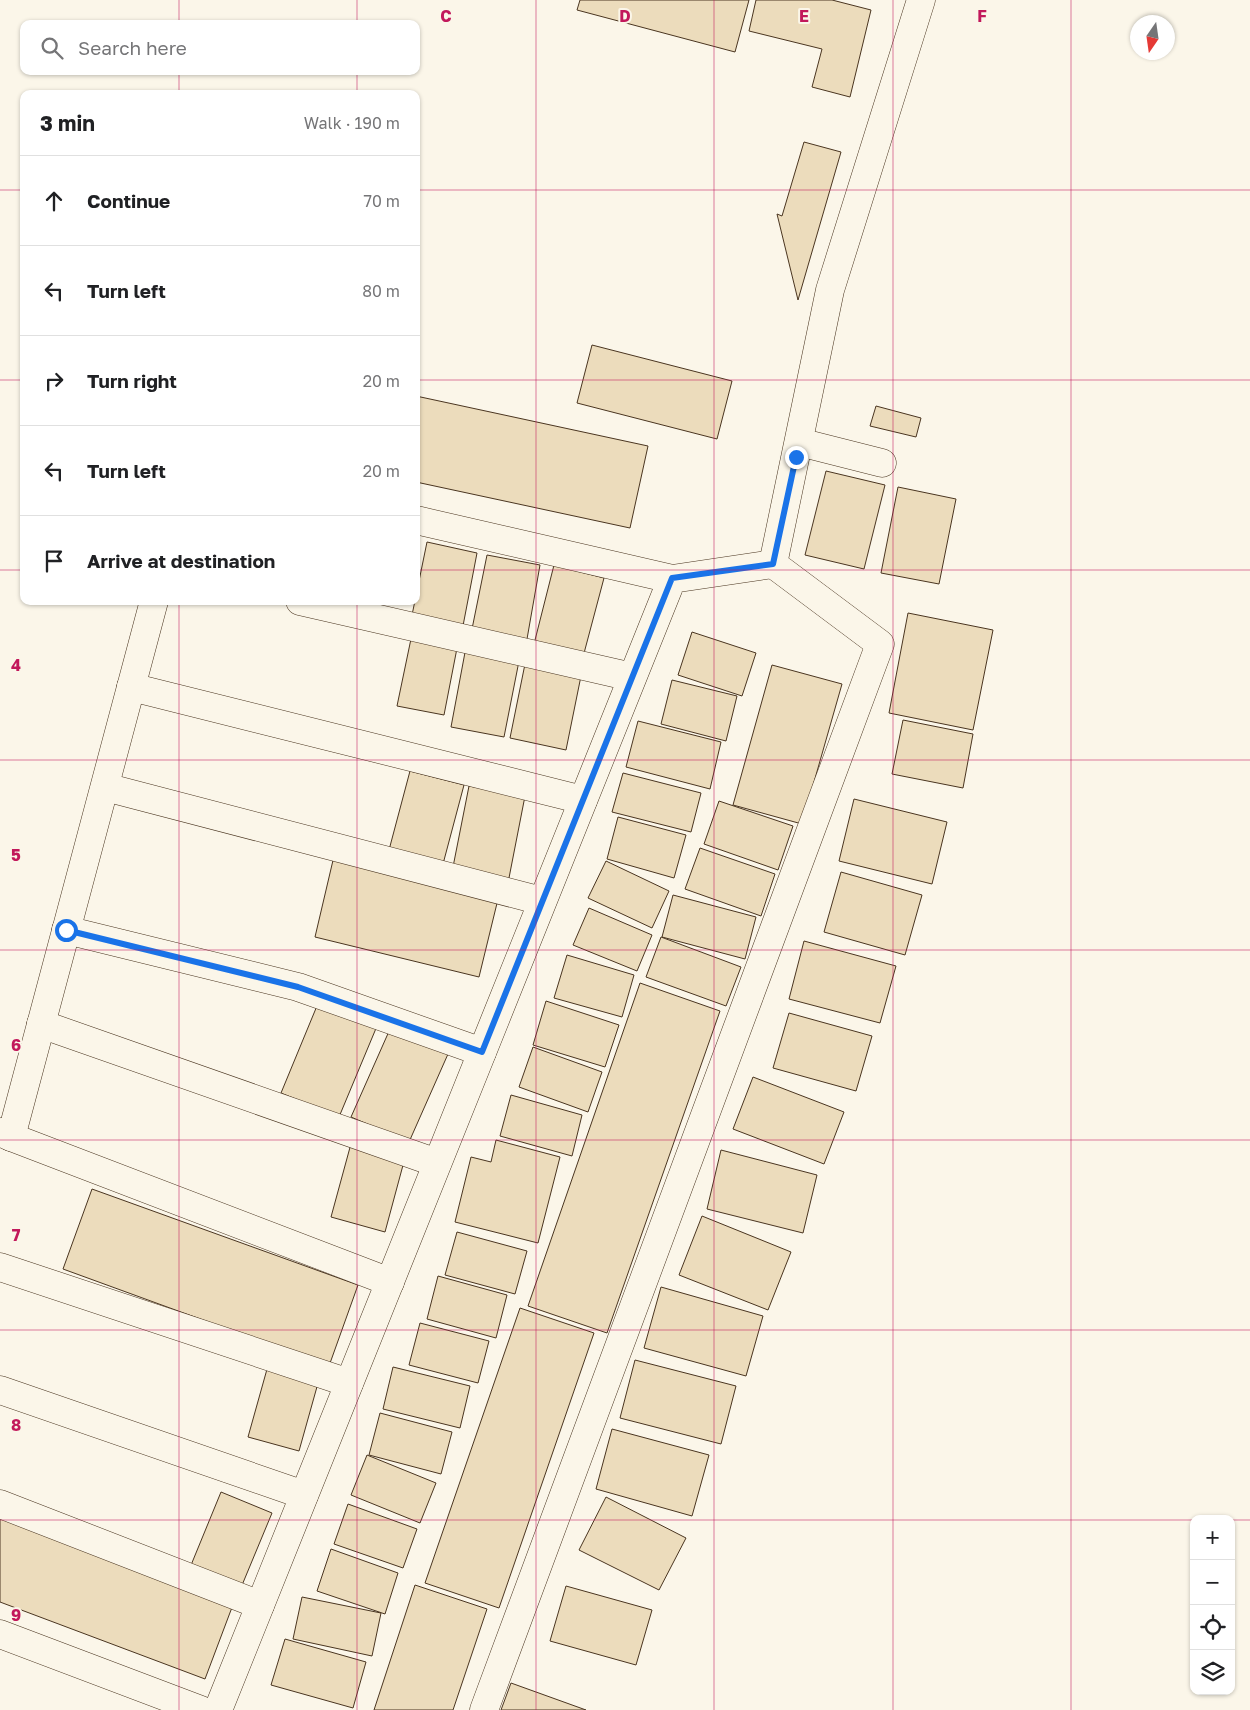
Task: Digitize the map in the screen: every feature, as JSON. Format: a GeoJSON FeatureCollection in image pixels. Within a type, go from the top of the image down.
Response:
{"type":"FeatureCollection","features":[{"type":"Feature","properties":{"kind":"street"},"geometry":{"type":"LineString","coordinates":[[773,564],[830,290],[915,2]]}},
{"type":"Feature","properties":{"kind":"street"},"geometry":{"type":"LineString","coordinates":[[799,442],[882,463]]}},
{"type":"Feature","properties":{"kind":"street"},"geometry":{"type":"LineString","coordinates":[[420,521],[672,578],[773,564],[880,644],[484,1710]]}},
{"type":"Feature","properties":{"kind":"street"},"geometry":{"type":"LineString","coordinates":[[218,1710],[672,578]]}},
{"type":"Feature","properties":{"kind":"street"},"geometry":{"type":"LineString","coordinates":[[153,605],[41,1024],[6,1135],[390,1282]]}},
{"type":"Feature","properties":{"kind":"street"},"geometry":{"type":"LineString","coordinates":[[318,605],[632,676]]}},
{"type":"Feature","properties":{"kind":"street"},"geometry":{"type":"LineString","coordinates":[[131,687],[583,800]]}},
{"type":"Feature","properties":{"kind":"street"},"geometry":{"type":"LineString","coordinates":[[105,787],[542,901]]}},
{"type":"Feature","properties":{"kind":"street"},"geometry":{"type":"LineString","coordinates":[[66,930],[298,987],[482,1052]]}},
{"type":"Feature","properties":{"kind":"street"},"geometry":{"type":"LineString","coordinates":[[41,1024],[438,1163]]}},
{"type":"Feature","properties":{"kind":"street"},"geometry":{"type":"LineString","coordinates":[[0,1268],[349,1383]]}},
{"type":"Feature","properties":{"kind":"street"},"geometry":{"type":"LineString","coordinates":[[0,1390],[304,1495]]}},
{"type":"Feature","properties":{"kind":"street"},"geometry":{"type":"LineString","coordinates":[[0,1504],[260,1605]]}},
{"type":"Feature","properties":{"kind":"street"},"geometry":{"type":"LineString","coordinates":[[0,1634],[201,1710]]}},
{"type":"Feature","properties":{"kind":"building"},"geometry":{"type":"Polygon","coordinates":[[[580,0],[749,0],[735,52],[577,10],[580,0]]]}},
{"type":"Feature","properties":{"kind":"building"},"geometry":{"type":"Polygon","coordinates":[[[756,0],[832,0],[871,10],[850,97],[812,87],[822,49],[749,31],[756,0]]]}},
{"type":"Feature","properties":{"kind":"building"},"geometry":{"type":"Polygon","coordinates":[[[804,142],[841,152],[798,300],[777,214],[782,216],[804,142]]]}},
{"type":"Feature","properties":{"kind":"building"},"geometry":{"type":"Polygon","coordinates":[[[592,345],[732,381],[717,439],[577,403],[592,345]]]}},
{"type":"Feature","properties":{"kind":"building"},"geometry":{"type":"Polygon","coordinates":[[[420,397],[648,446],[630,528],[420,483],[420,397]]]}},
{"type":"Feature","properties":{"kind":"building"},"geometry":{"type":"Polygon","coordinates":[[[876,406],[921,418],[916,437],[870,426],[876,406]]]}},
{"type":"Feature","properties":{"kind":"building"},"geometry":{"type":"Polygon","coordinates":[[[826,471],[885,485],[864,569],[805,555],[826,471]]]}},
{"type":"Feature","properties":{"kind":"building"},"geometry":{"type":"Polygon","coordinates":[[[898,487],[956,499],[939,584],[881,573],[898,487]]]}},
{"type":"Feature","properties":{"kind":"building"},"geometry":{"type":"Polygon","coordinates":[[[427,542],[477,553],[462,631],[411,620],[414,605],[420,605],[420,576],[427,542]]]}},
{"type":"Feature","properties":{"kind":"building"},"geometry":{"type":"Polygon","coordinates":[[[487,555],[540,565],[527,639],[472,629],[487,555]]]}},
{"type":"Feature","properties":{"kind":"building"},"geometry":{"type":"Polygon","coordinates":[[[554,565],[604,578],[583,657],[534,644],[554,565]]]}},
{"type":"Feature","properties":{"kind":"building"},"geometry":{"type":"Polygon","coordinates":[[[908,613],[993,630],[973,730],[889,713],[908,613]]]}},
{"type":"Feature","properties":{"kind":"building"},"geometry":{"type":"Polygon","coordinates":[[[692,632],[756,653],[742,696],[678,675],[692,632]]]}},
{"type":"Feature","properties":{"kind":"building"},"geometry":{"type":"Polygon","coordinates":[[[412,634],[458,643],[444,715],[397,706],[412,634]]]}},
{"type":"Feature","properties":{"kind":"building"},"geometry":{"type":"Polygon","coordinates":[[[466,647],[520,656],[504,737],[451,727],[466,647]]]}},
{"type":"Feature","properties":{"kind":"building"},"geometry":{"type":"Polygon","coordinates":[[[526,659],[582,671],[566,750],[510,738],[526,659]]]}},
{"type":"Feature","properties":{"kind":"building"},"geometry":{"type":"Polygon","coordinates":[[[772,665],[842,684],[802,824],[733,805],[772,665]]]}},
{"type":"Feature","properties":{"kind":"building"},"geometry":{"type":"Polygon","coordinates":[[[672,680],[737,696],[726,741],[661,724],[672,680]]]}},
{"type":"Feature","properties":{"kind":"building"},"geometry":{"type":"Polygon","coordinates":[[[903,720],[973,734],[963,788],[892,774],[903,720]]]}},
{"type":"Feature","properties":{"kind":"building"},"geometry":{"type":"Polygon","coordinates":[[[638,721],[721,742],[710,789],[626,767],[638,721]]]}},
{"type":"Feature","properties":{"kind":"building"},"geometry":{"type":"Polygon","coordinates":[[[410,771],[464,785],[443,864],[389,850],[410,771]]]}},
{"type":"Feature","properties":{"kind":"building"},"geometry":{"type":"Polygon","coordinates":[[[623,773],[701,793],[691,832],[612,812],[623,773]]]}},
{"type":"Feature","properties":{"kind":"building"},"geometry":{"type":"Polygon","coordinates":[[[469,786],[525,796],[508,883],[452,872],[469,786]]]}},
{"type":"Feature","properties":{"kind":"building"},"geometry":{"type":"Polygon","coordinates":[[[854,799],[947,822],[932,884],[839,861],[854,799]]]}},
{"type":"Feature","properties":{"kind":"building"},"geometry":{"type":"Polygon","coordinates":[[[719,801],[793,826],[778,870],[704,844],[719,801]]]}},
{"type":"Feature","properties":{"kind":"building"},"geometry":{"type":"Polygon","coordinates":[[[618,817],[686,835],[674,878],[607,859],[618,817]]]}},
{"type":"Feature","properties":{"kind":"building"},"geometry":{"type":"Polygon","coordinates":[[[700,848],[775,874],[761,916],[685,889],[700,848]]]}},
{"type":"Feature","properties":{"kind":"building"},"geometry":{"type":"Polygon","coordinates":[[[334,856],[499,895],[479,977],[315,937],[334,856]]]}},
{"type":"Feature","properties":{"kind":"building"},"geometry":{"type":"Polygon","coordinates":[[[606,861],[669,891],[652,928],[588,898],[606,861]]]}},
{"type":"Feature","properties":{"kind":"building"},"geometry":{"type":"Polygon","coordinates":[[[841,872],[922,895],[905,955],[824,932],[841,872]]]}},
{"type":"Feature","properties":{"kind":"building"},"geometry":{"type":"Polygon","coordinates":[[[673,895],[756,917],[745,959],[662,937],[673,895]]]}},
{"type":"Feature","properties":{"kind":"building"},"geometry":{"type":"Polygon","coordinates":[[[589,908],[652,935],[637,971],[573,945],[589,908]]]}},
{"type":"Feature","properties":{"kind":"building"},"geometry":{"type":"Polygon","coordinates":[[[661,937],[741,967],[726,1006],[646,977],[661,937]]]}},
{"type":"Feature","properties":{"kind":"building"},"geometry":{"type":"Polygon","coordinates":[[[804,941],[896,966],[880,1023],[789,999],[804,941]]]}},
{"type":"Feature","properties":{"kind":"building"},"geometry":{"type":"Polygon","coordinates":[[[567,955],[634,975],[622,1017],[554,998],[567,955]]]}},
{"type":"Feature","properties":{"kind":"building"},"geometry":{"type":"Polygon","coordinates":[[[640,983],[720,1011],[607,1333],[528,1306],[640,983]]]}},
{"type":"Feature","properties":{"kind":"building"},"geometry":{"type":"Polygon","coordinates":[[[319,1001],[377,1026],[339,1117],[281,1093],[319,1001]]]}},
{"type":"Feature","properties":{"kind":"building"},"geometry":{"type":"Polygon","coordinates":[[[546,1001],[619,1025],[605,1067],[533,1045],[546,1001]]]}},
{"type":"Feature","properties":{"kind":"building"},"geometry":{"type":"Polygon","coordinates":[[[789,1013],[872,1036],[856,1091],[773,1068],[789,1013]]]}},
{"type":"Feature","properties":{"kind":"building"},"geometry":{"type":"Polygon","coordinates":[[[390,1029],[448,1054],[409,1142],[351,1117],[390,1029]]]}},
{"type":"Feature","properties":{"kind":"building"},"geometry":{"type":"Polygon","coordinates":[[[533,1047],[602,1072],[588,1112],[519,1087],[533,1047]]]}},
{"type":"Feature","properties":{"kind":"building"},"geometry":{"type":"Polygon","coordinates":[[[753,1077],[844,1112],[824,1164],[733,1129],[753,1077]]]}},
{"type":"Feature","properties":{"kind":"building"},"geometry":{"type":"Polygon","coordinates":[[[511,1095],[582,1115],[572,1156],[500,1136],[511,1095]]]}},
{"type":"Feature","properties":{"kind":"building"},"geometry":{"type":"Polygon","coordinates":[[[352,1140],[406,1154],[385,1232],[331,1217],[352,1140]]]}},
{"type":"Feature","properties":{"kind":"building"},"geometry":{"type":"Polygon","coordinates":[[[496,1140],[560,1157],[538,1243],[455,1222],[471,1157],[491,1162],[496,1140]]]}},
{"type":"Feature","properties":{"kind":"building"},"geometry":{"type":"Polygon","coordinates":[[[721,1150],[817,1175],[803,1233],[707,1209],[721,1150]]]}},
{"type":"Feature","properties":{"kind":"building"},"geometry":{"type":"Polygon","coordinates":[[[92,1189],[358,1285],[329,1366],[63,1269],[92,1189]]]}},
{"type":"Feature","properties":{"kind":"building"},"geometry":{"type":"Polygon","coordinates":[[[702,1216],[791,1252],[768,1310],[679,1275],[702,1216]]]}},
{"type":"Feature","properties":{"kind":"building"},"geometry":{"type":"Polygon","coordinates":[[[457,1232],[527,1251],[515,1294],[445,1275],[457,1232]]]}},
{"type":"Feature","properties":{"kind":"building"},"geometry":{"type":"Polygon","coordinates":[[[438,1276],[507,1295],[496,1338],[427,1319],[438,1276]]]}},
{"type":"Feature","properties":{"kind":"building"},"geometry":{"type":"Polygon","coordinates":[[[661,1287],[763,1316],[746,1376],[644,1348],[661,1287]]]}},
{"type":"Feature","properties":{"kind":"building"},"geometry":{"type":"Polygon","coordinates":[[[520,1308],[594,1333],[499,1608],[425,1583],[520,1308]]]}},
{"type":"Feature","properties":{"kind":"building"},"geometry":{"type":"Polygon","coordinates":[[[420,1323],[489,1341],[478,1383],[409,1365],[420,1323]]]}},
{"type":"Feature","properties":{"kind":"building"},"geometry":{"type":"Polygon","coordinates":[[[635,1360],[736,1386],[721,1444],[620,1418],[635,1360]]]}},
{"type":"Feature","properties":{"kind":"building"},"geometry":{"type":"Polygon","coordinates":[[[269,1362],[320,1376],[299,1451],[248,1437],[269,1362]]]}},
{"type":"Feature","properties":{"kind":"building"},"geometry":{"type":"Polygon","coordinates":[[[393,1367],[470,1386],[460,1428],[383,1409],[393,1367]]]}},
{"type":"Feature","properties":{"kind":"building"},"geometry":{"type":"Polygon","coordinates":[[[380,1413],[452,1432],[441,1474],[369,1455],[380,1413]]]}},
{"type":"Feature","properties":{"kind":"building"},"geometry":{"type":"Polygon","coordinates":[[[612,1429],[709,1455],[692,1516],[596,1489],[612,1429]]]}},
{"type":"Feature","properties":{"kind":"building"},"geometry":{"type":"Polygon","coordinates":[[[367,1455],[436,1483],[420,1523],[351,1495],[367,1455]]]}},
{"type":"Feature","properties":{"kind":"building"},"geometry":{"type":"Polygon","coordinates":[[[221,1492],[272,1513],[240,1590],[189,1570],[221,1492]]]}},
{"type":"Feature","properties":{"kind":"building"},"geometry":{"type":"Polygon","coordinates":[[[606,1497],[686,1538],[659,1590],[579,1550],[606,1497]]]}},
{"type":"Feature","properties":{"kind":"building"},"geometry":{"type":"Polygon","coordinates":[[[348,1504],[417,1529],[403,1568],[334,1544],[348,1504]]]}},
{"type":"Feature","properties":{"kind":"building"},"geometry":{"type":"Polygon","coordinates":[[[0,1515],[234,1602],[205,1679],[0,1602],[0,1515]]]}},
{"type":"Feature","properties":{"kind":"building"},"geometry":{"type":"Polygon","coordinates":[[[331,1549],[398,1573],[385,1614],[317,1591],[331,1549]]]}},
{"type":"Feature","properties":{"kind":"building"},"geometry":{"type":"Polygon","coordinates":[[[415,1585],[487,1609],[453,1710],[374,1710],[415,1585]]]}},
{"type":"Feature","properties":{"kind":"building"},"geometry":{"type":"Polygon","coordinates":[[[566,1586],[652,1610],[636,1665],[550,1641],[566,1586]]]}},
{"type":"Feature","properties":{"kind":"building"},"geometry":{"type":"Polygon","coordinates":[[[302,1597],[381,1613],[372,1656],[293,1639],[302,1597]]]}},
{"type":"Feature","properties":{"kind":"building"},"geometry":{"type":"Polygon","coordinates":[[[285,1639],[366,1662],[353,1708],[271,1685],[285,1639]]]}},
{"type":"Feature","properties":{"kind":"building"},"geometry":{"type":"Polygon","coordinates":[[[511,1683],[586,1710],[501,1710],[511,1683]]]}},
{"type":"Feature","properties":{"kind":"route"},"geometry":{"type":"LineString","coordinates":[[66,930],[298,987],[482,1052],[672,578],[773,564],[796,457]]}}]}
